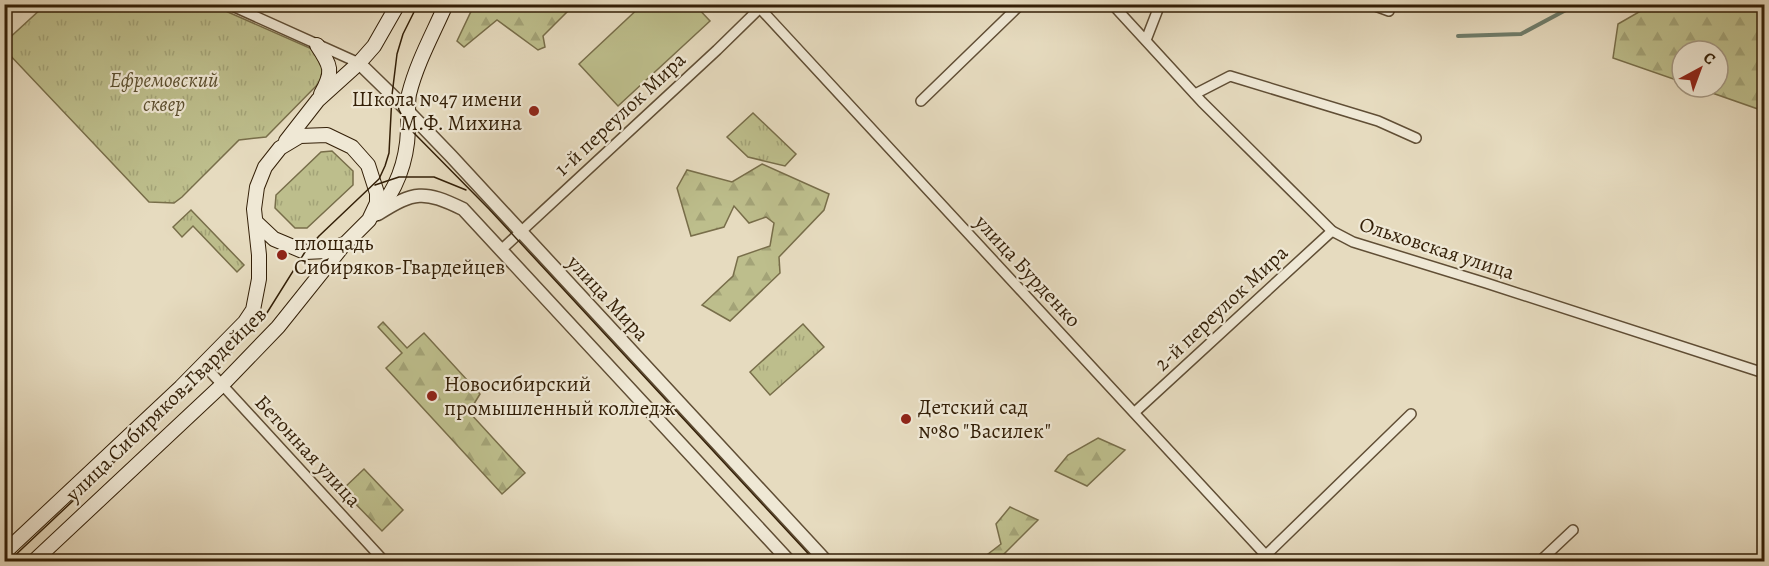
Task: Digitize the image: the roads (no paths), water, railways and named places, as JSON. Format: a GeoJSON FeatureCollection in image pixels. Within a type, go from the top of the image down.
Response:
{"type":"FeatureCollection","features":[{"type":"Feature","properties":{"kind":"main road"},"geometry":{"type":"LineString","coordinates":[[398,4],[374,46],[359,63],[318,100],[265,167],[257,187],[254,209],[257,223],[274,239],[305,252],[327,251],[346,243],[383,205],[396,186],[405,154],[409,96],[420,62],[446,4]]}},
{"type":"Feature","properties":{"kind":"main road"},"geometry":{"type":"LineString","coordinates":[[317,45],[329,63],[328,81],[318,100]]}},
{"type":"Feature","properties":{"kind":"main road"},"geometry":{"type":"LineString","coordinates":[[280,148],[300,136],[327,135],[352,147],[368,165],[377,193],[377,203],[369,220]]}},
{"type":"Feature","properties":{"kind":"main road","name":"улица Сибиряков-Гвардейцев"},"geometry":{"type":"LineString","coordinates":[[4,553],[204,365],[245,322],[254,310],[259,279],[260,255],[257,223]]}},
{"type":"Feature","properties":{"kind":"main road","name":"улица Сибиряков-Гвардейцев"},"geometry":{"type":"LineString","coordinates":[[33,561],[222,385],[278,327],[346,243]]}},
{"type":"Feature","properties":{"kind":"street"},"geometry":{"type":"LineString","coordinates":[[228,4],[359,63]]}},
{"type":"Feature","properties":{"kind":"street"},"geometry":{"type":"LineString","coordinates":[[921,101],[1022,4]]}},
{"type":"Feature","properties":{"kind":"street","name":"Ольховская улица"},"geometry":{"type":"LineString","coordinates":[[1112,4],[1195,94],[1332,231],[1353,242],[1497,286],[1764,374]]}},
{"type":"Feature","properties":{"kind":"street"},"geometry":{"type":"LineString","coordinates":[[1146,40],[1160,4]]}},
{"type":"Feature","properties":{"kind":"street"},"geometry":{"type":"LineString","coordinates":[[1370,4],[1389,11]]}},
{"type":"Feature","properties":{"kind":"street","name":"1-й переулок Мира"},"geometry":{"type":"LineString","coordinates":[[501,250],[717,50],[760,6]]}},
{"type":"Feature","properties":{"kind":"street","name":"улица Бурденко"},"geometry":{"type":"LineString","coordinates":[[760,6],[1269,558]]}},
{"type":"Feature","properties":{"kind":"street","name":"улица Мира"},"geometry":{"type":"LineString","coordinates":[[359,63],[521,232],[827,561]]}},
{"type":"Feature","properties":{"kind":"street"},"geometry":{"type":"LineString","coordinates":[[1195,94],[1230,76],[1378,121],[1416,138]]}},
{"type":"Feature","properties":{"kind":"street"},"geometry":{"type":"LineString","coordinates":[[369,220],[398,201],[422,194],[463,209],[783,559]]}},
{"type":"Feature","properties":{"kind":"street","name":"2-й переулок Мира"},"geometry":{"type":"LineString","coordinates":[[1135,412],[1332,231]]}},
{"type":"Feature","properties":{"kind":"street","name":"Бетонная улица"},"geometry":{"type":"LineString","coordinates":[[204,365],[385,561]]}},
{"type":"Feature","properties":{"kind":"street"},"geometry":{"type":"LineString","coordinates":[[1269,558],[1411,414]]}},
{"type":"Feature","properties":{"kind":"street"},"geometry":{"type":"LineString","coordinates":[[1539,561],[1573,530]]}},
{"type":"Feature","properties":{"kind":"waterway"},"geometry":{"type":"LineString","coordinates":[[1458,36],[1521,34],[1577,4]]}},
{"type":"Feature","properties":{"kind":"tram line"},"geometry":{"type":"LineString","coordinates":[[8,562],[231,352],[265,316],[305,252],[379,179],[389,153],[397,54],[403,34],[418,4]]}},
{"type":"Feature","properties":{"kind":"tram line"},"geometry":{"type":"LineString","coordinates":[[397,100],[399,110],[408,127],[489,209],[816,562]]}},
{"type":"Feature","properties":{"kind":"tram line"},"geometry":{"type":"LineString","coordinates":[[375,185],[399,177],[434,177],[466,190]]}},
{"type":"Feature","properties":{"kind":"place","name":"Школа №47 имени М.Ф. Михина"},"geometry":{"type":"Point","coordinates":[534,111]}},
{"type":"Feature","properties":{"kind":"place","name":"площадь Сибиряков-Гвардейцев"},"geometry":{"type":"Point","coordinates":[282,255]}},
{"type":"Feature","properties":{"kind":"place","name":"Новосибирский промышленный колледж"},"geometry":{"type":"Point","coordinates":[432,396]}},
{"type":"Feature","properties":{"kind":"place","name":"Детский сад №80 \"Василек\""},"geometry":{"type":"Point","coordinates":[906,419]}},
{"type":"Feature","properties":{"kind":"park label","name":"Ефремовский сквер"},"geometry":{"type":"Point","coordinates":[164,92]}}]}
